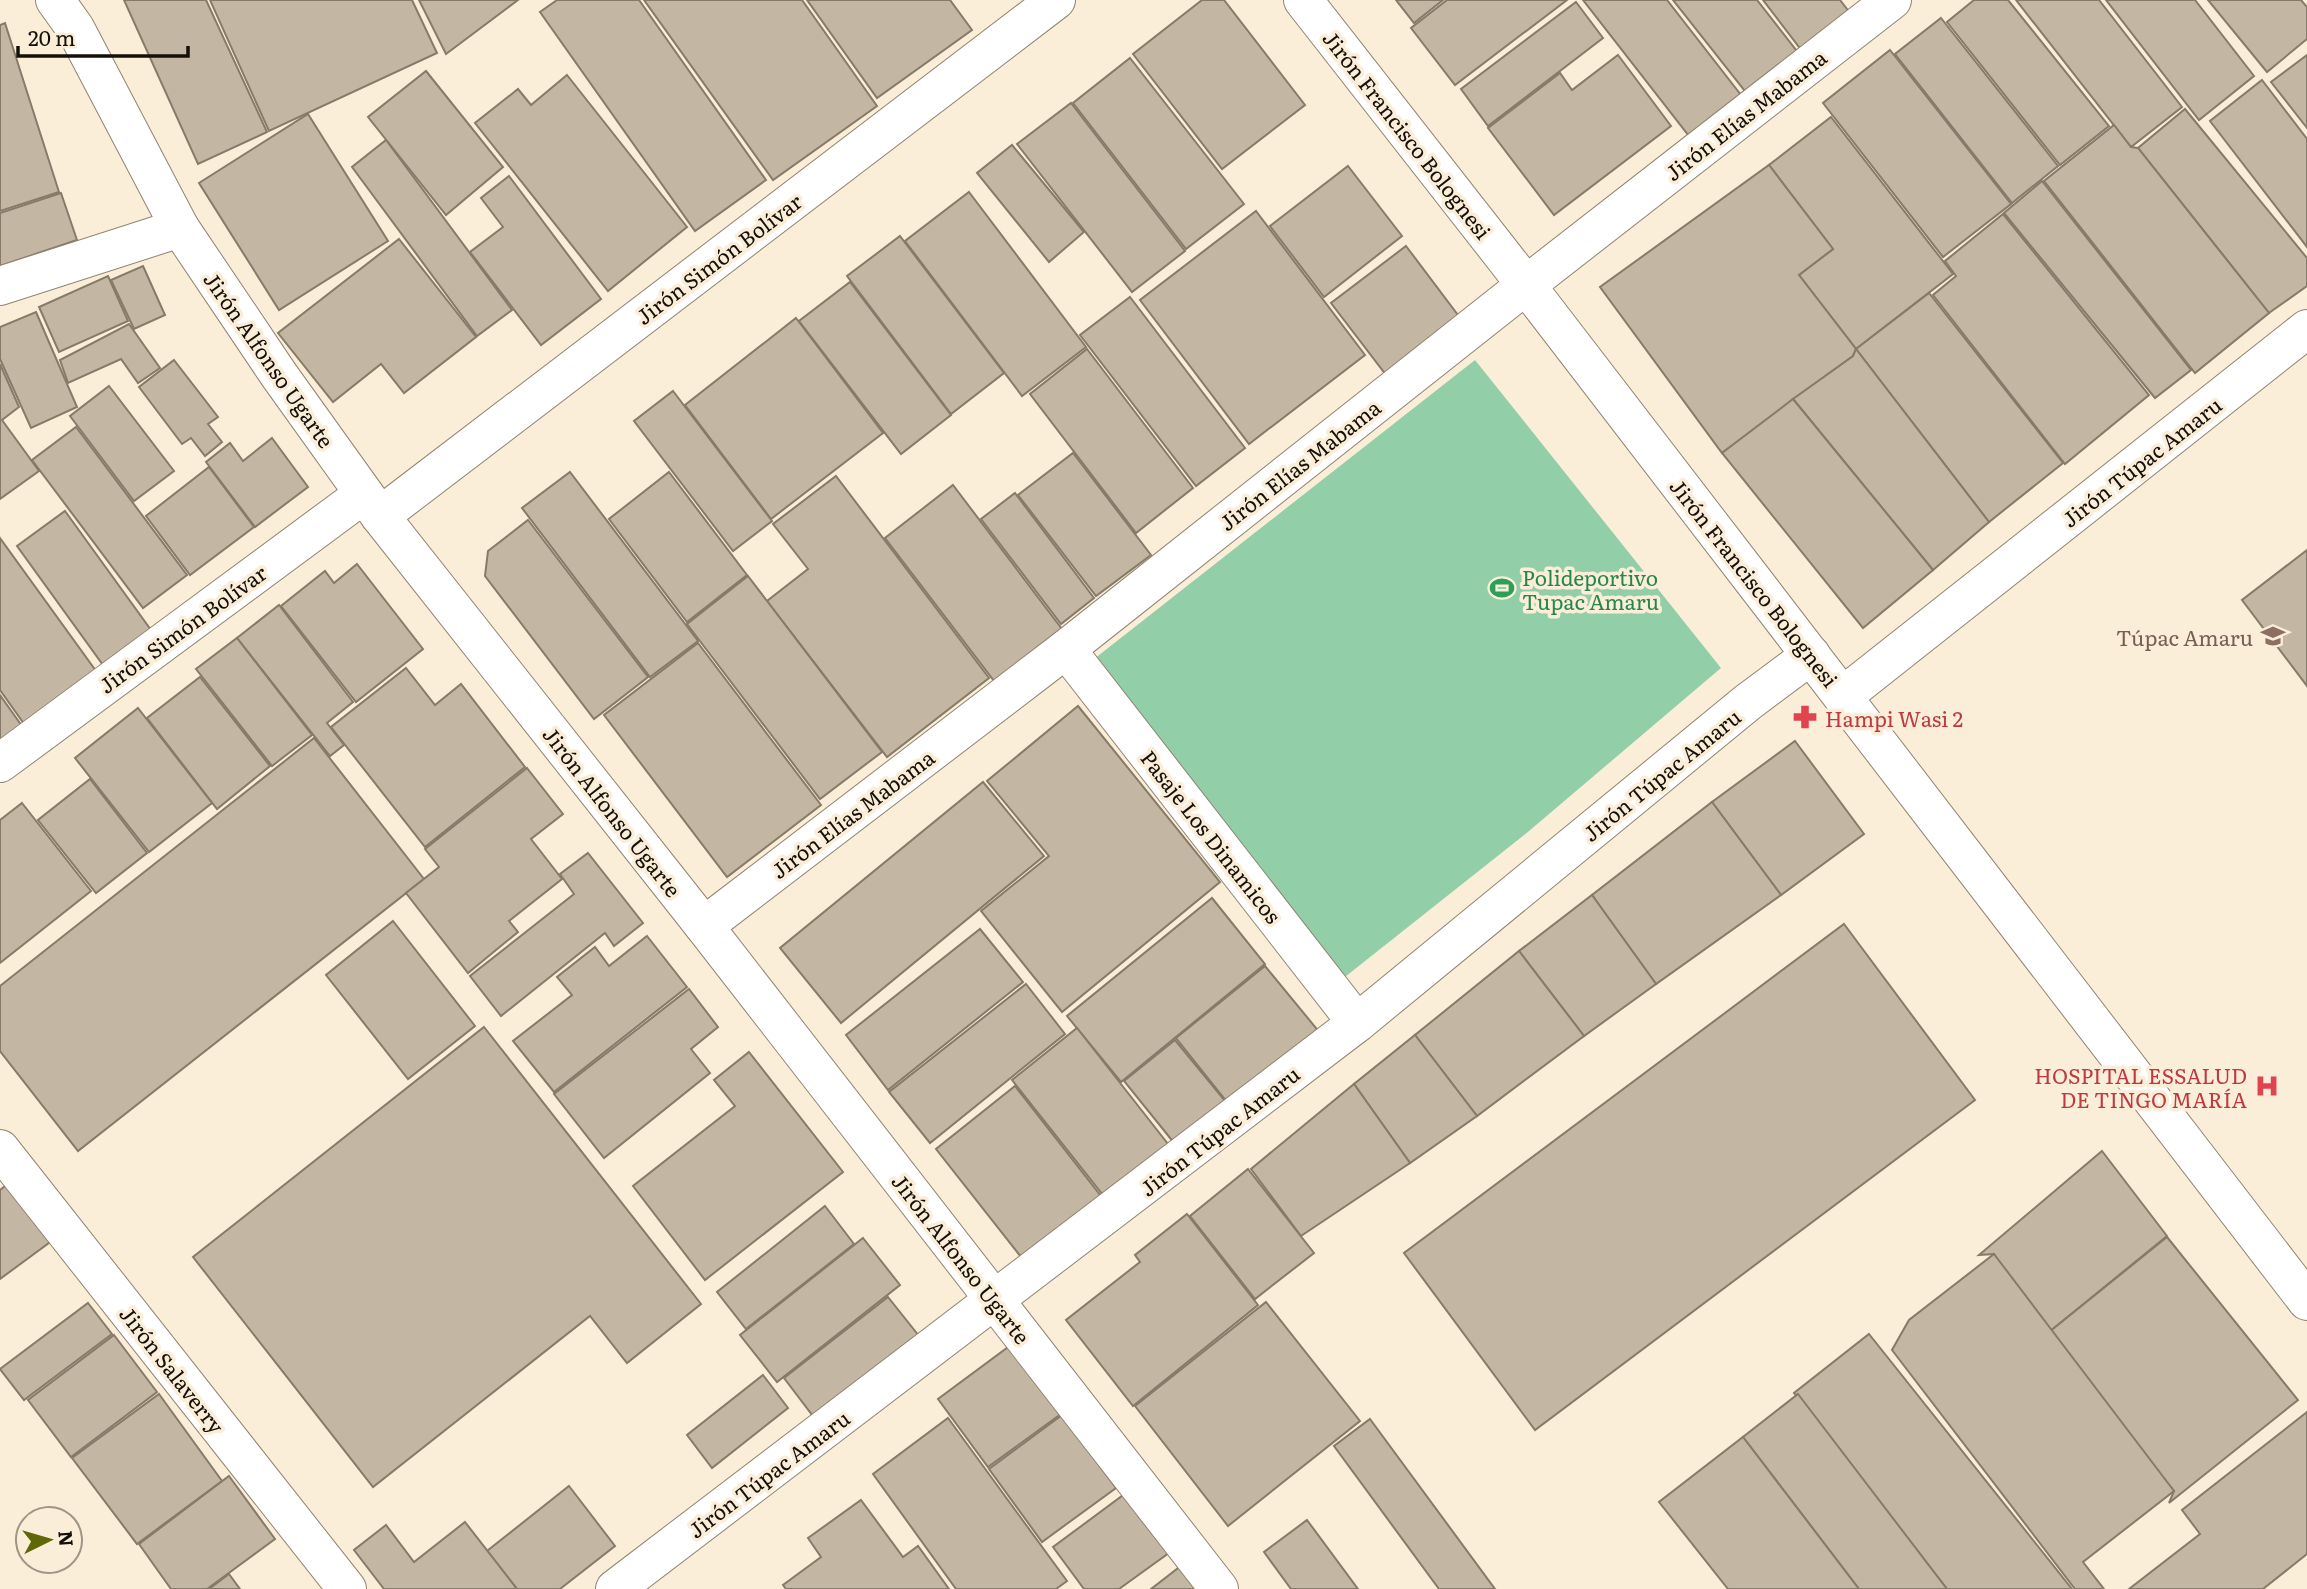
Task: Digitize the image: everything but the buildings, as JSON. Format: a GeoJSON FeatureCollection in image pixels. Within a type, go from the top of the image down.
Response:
{"type":"FeatureCollection","features":[{"type":"Feature","properties":{"kind":"street","name":"Jirón Alfonso Ugarte"},"geometry":{"type":"LineString","coordinates":[[55,0],[75,28],[180,228],[279,375],[372,505],[704,926],[1219,1589]]}},
{"type":"Feature","properties":{"kind":"street","name":"Jirón Simón Bolívar"},"geometry":{"type":"LineString","coordinates":[[0,763],[372,505],[1056,0]]}},
{"type":"Feature","properties":{"kind":"street","name":"Jirón Francisco Bolognesi"},"geometry":{"type":"LineString","coordinates":[[1303,0],[1526,285],[2307,1301]]}},
{"type":"Feature","properties":{"kind":"street","name":"Jirón Elías Mabama"},"geometry":{"type":"LineString","coordinates":[[704,926],[1066,649],[1892,0]]}},
{"type":"Feature","properties":{"kind":"street"},"geometry":{"type":"LineString","coordinates":[[0,286],[180,228]]}},
{"type":"Feature","properties":{"kind":"street","name":"Jirón Túpac Amaru"},"geometry":{"type":"LineString","coordinates":[[1843,696],[2307,329]]}},
{"type":"Feature","properties":{"kind":"street","name":"Pasaje Los Dinamicos"},"geometry":{"type":"LineString","coordinates":[[1066,649],[1357,1023]]}},
{"type":"Feature","properties":{"kind":"street","name":"Jirón Túpac Amaru"},"geometry":{"type":"LineString","coordinates":[[615,1589],[1357,1023],[1748,702],[1811,655]]}},
{"type":"Feature","properties":{"kind":"street","name":"Jirón Salaverry"},"geometry":{"type":"LineString","coordinates":[[0,1149],[346,1589]]}},
{"type":"Feature","properties":{"kind":"green space"},"geometry":{"type":"Polygon","coordinates":[[[1475,360],[1721,668],[1529,831],[1331,988],[1080,670],[1475,360]]]}},
{"type":"Feature","properties":{"kind":"place","name":"Polideportivo Tupac Amaru"},"geometry":{"type":"Point","coordinates":[1502,588]}},
{"type":"Feature","properties":{"kind":"place","name":"Túpac Amaru"},"geometry":{"type":"Point","coordinates":[2273,636]}},
{"type":"Feature","properties":{"kind":"place","name":"Hampi Wasi 2"},"geometry":{"type":"Point","coordinates":[1805,717]}},
{"type":"Feature","properties":{"kind":"place","name":"HOSPITAL ESSALUD DE TINGO MARÍA"},"geometry":{"type":"Point","coordinates":[2267,1086]}}]}
